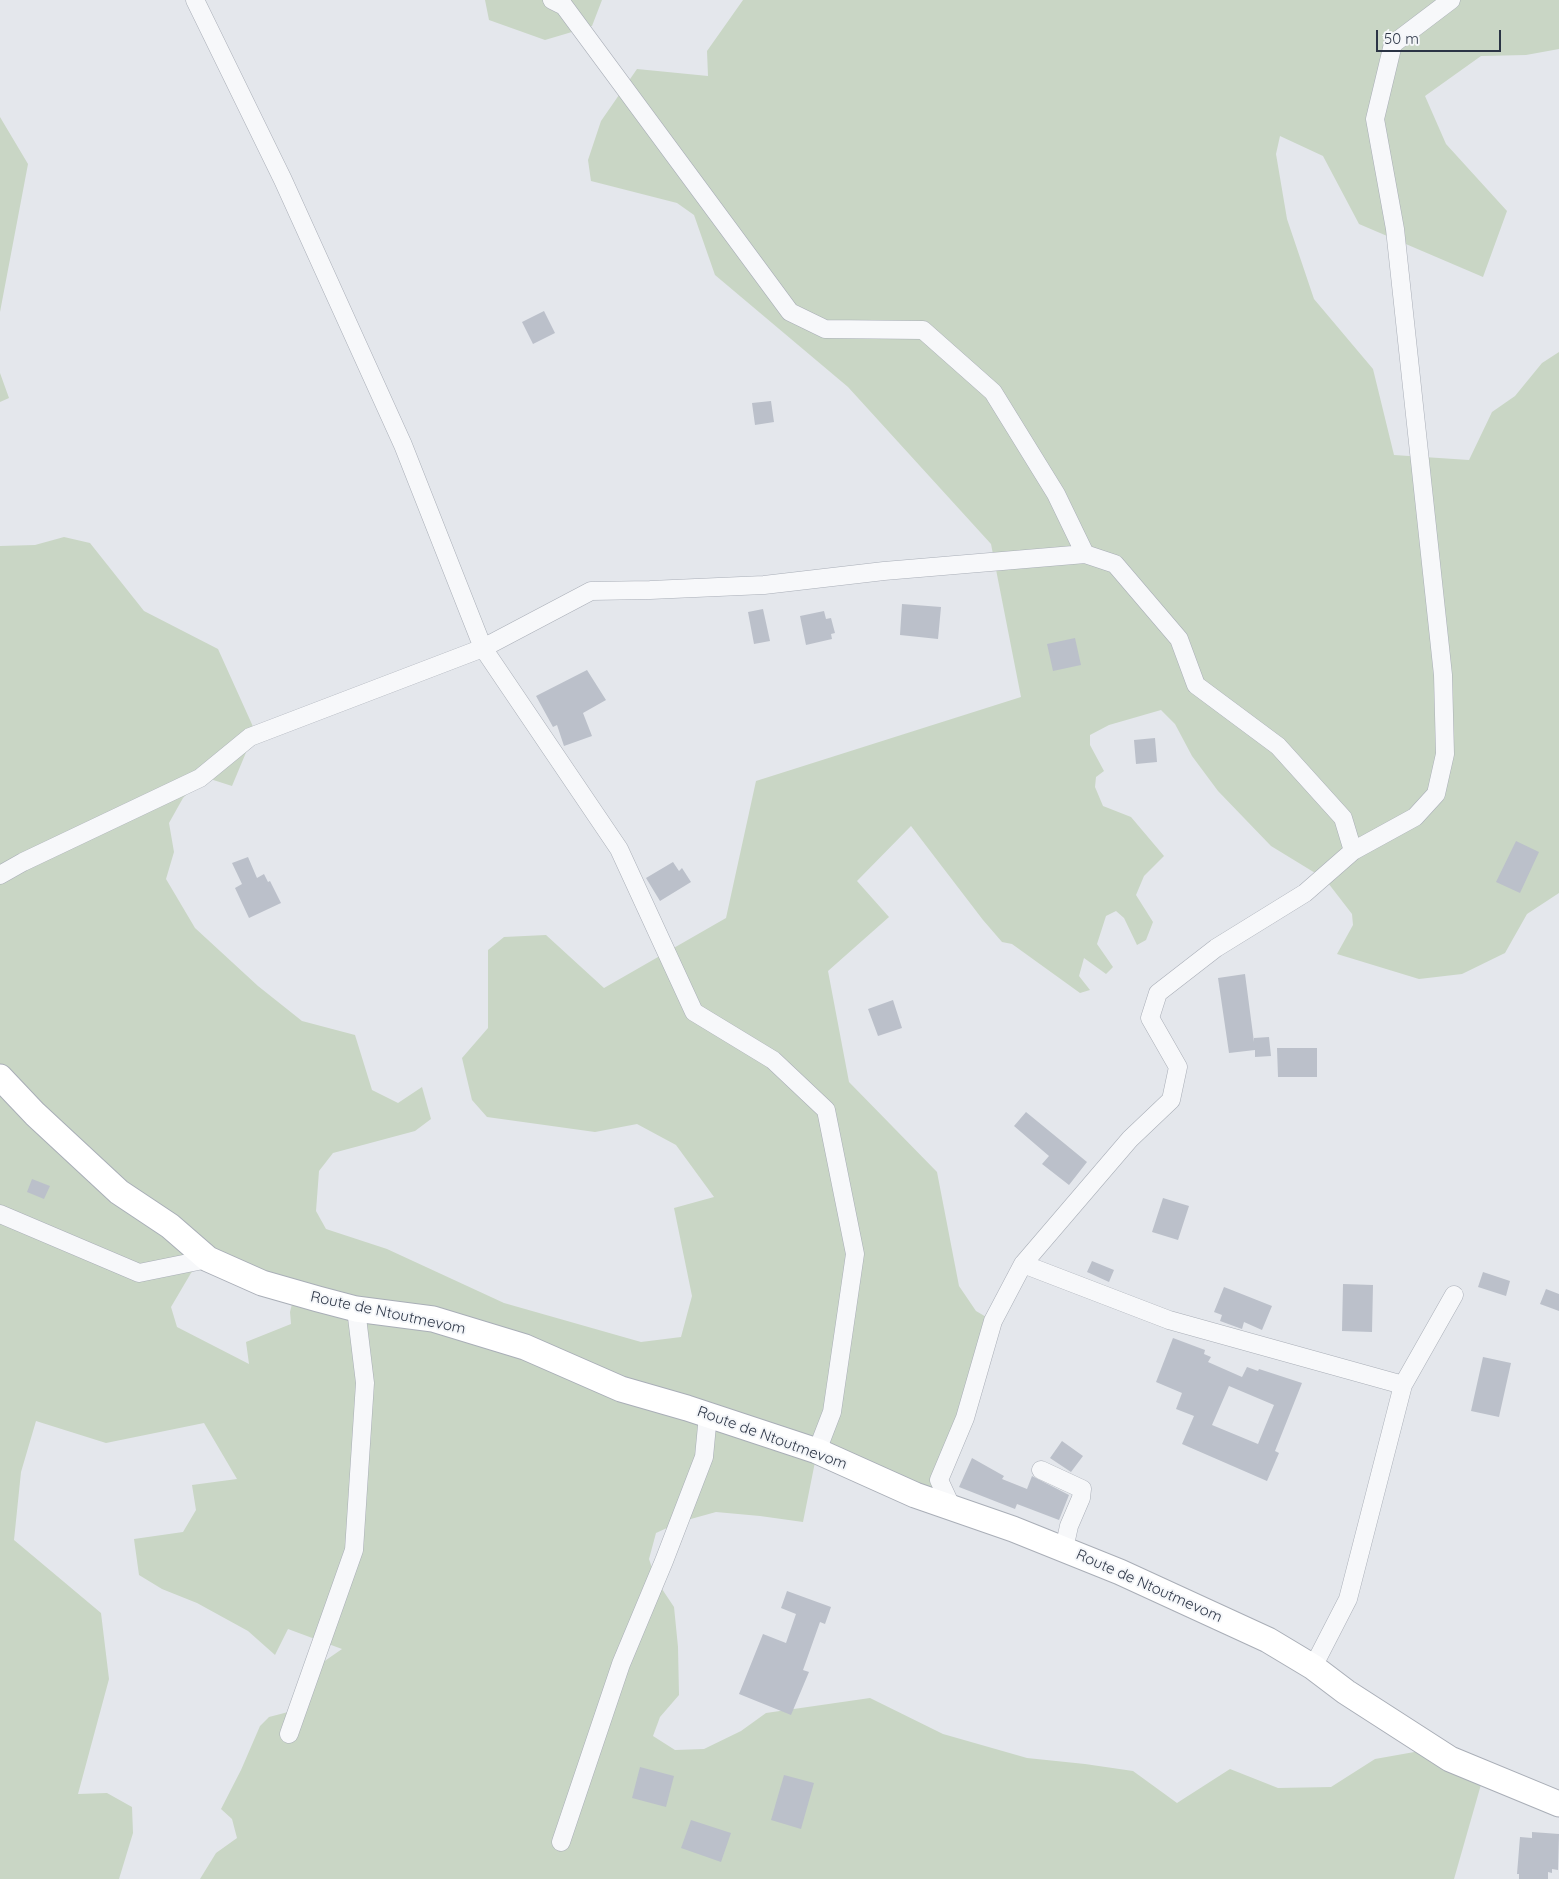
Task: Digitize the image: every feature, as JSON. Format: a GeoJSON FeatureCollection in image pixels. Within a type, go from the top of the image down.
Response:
{"type":"FeatureCollection","features":[{"type":"Feature","properties":{"kind":"street"},"geometry":{"type":"LineString","coordinates":[[195,0],[283,180],[403,445],[483,648],[620,850],[694,1012],[773,1060],[826,1110],[855,1254],[832,1412],[817,1451]]}},
{"type":"Feature","properties":{"kind":"street"},"geometry":{"type":"LineString","coordinates":[[552,0],[564,6],[790,312],[825,329],[923,330],[993,392],[1056,494],[1085,554]]}},
{"type":"Feature","properties":{"kind":"street"},"geometry":{"type":"LineString","coordinates":[[952,1508],[939,1480],[965,1418],[993,1321],[1023,1264],[1130,1139],[1171,1100],[1178,1067],[1150,1018],[1158,993],[1216,948],[1305,893],[1353,851],[1415,817],[1436,794],[1445,754],[1443,676],[1395,229],[1375,119],[1393,44],[1451,0]]}},
{"type":"Feature","properties":{"kind":"street"},"geometry":{"type":"LineString","coordinates":[[0,876],[23,862],[200,778],[250,737],[483,648],[591,591],[764,585],[884,571],[1085,554],[1116,564],[1179,639],[1196,685],[1278,746],[1343,818],[1353,851]]}},
{"type":"Feature","properties":{"kind":"street","name":"Route de Ntoutmevom"},"geometry":{"type":"LineString","coordinates":[[0,1077],[34,1114],[119,1192],[170,1226],[208,1259],[262,1283],[318,1299],[356,1308],[433,1319],[525,1347],[621,1389],[817,1451],[915,1495],[1064,1549],[1120,1572],[1260,1636],[1313,1666],[1346,1692],[1450,1759],[1559,1804]]}},
{"type":"Feature","properties":{"kind":"street"},"geometry":{"type":"LineString","coordinates":[[0,1214],[139,1273],[208,1259]]}},
{"type":"Feature","properties":{"kind":"street"},"geometry":{"type":"LineString","coordinates":[[1023,1264],[1169,1320],[1404,1385]]}},
{"type":"Feature","properties":{"kind":"street"},"geometry":{"type":"LineString","coordinates":[[1313,1666],[1348,1599],[1404,1385],[1454,1295]]}},
{"type":"Feature","properties":{"kind":"street"},"geometry":{"type":"LineString","coordinates":[[289,1734],[354,1550],[365,1383],[356,1308]]}},
{"type":"Feature","properties":{"kind":"street"},"geometry":{"type":"LineString","coordinates":[[561,1842],[621,1664],[664,1561],[704,1457],[708,1415]]}},
{"type":"Feature","properties":{"kind":"street"},"geometry":{"type":"LineString","coordinates":[[1041,1470],[1082,1489],[1081,1498],[1069,1526],[1064,1549]]}},
{"type":"Feature","properties":{"kind":"green space"},"geometry":{"type":"Polygon","coordinates":[[[485,0],[602,0],[592,26],[545,40],[489,20],[485,0]]]}},
{"type":"Feature","properties":{"kind":"green space"},"geometry":{"type":"Polygon","coordinates":[[[743,0],[1559,0],[1559,49],[1526,55],[1481,56],[1425,96],[1446,144],[1507,211],[1483,277],[1359,224],[1323,156],[1280,136],[1276,154],[1287,219],[1314,299],[1373,369],[1394,455],[1469,460],[1492,412],[1515,396],[1542,363],[1559,352],[1559,893],[1527,914],[1505,953],[1462,974],[1419,979],[1337,954],[1353,925],[1352,914],[1325,879],[1271,846],[1218,791],[1192,756],[1175,724],[1161,710],[1109,725],[1090,735],[1090,745],[1104,771],[1096,777],[1095,787],[1103,806],[1131,817],[1164,856],[1144,876],[1136,895],[1153,922],[1146,940],[1137,945],[1124,918],[1116,911],[1106,916],[1097,944],[1113,967],[1106,974],[1084,958],[1079,976],[1090,990],[1080,993],[1012,944],[1002,942],[911,826],[857,881],[889,917],[828,971],[849,1082],[937,1172],[959,1286],[976,1311],[993,1321],[939,1480],[952,1508],[817,1452],[803,1522],[716,1512],[680,1522],[656,1533],[649,1559],[656,1580],[674,1607],[678,1647],[679,1695],[660,1717],[653,1736],[675,1750],[704,1749],[741,1731],[766,1713],[870,1698],[943,1734],[1027,1758],[1133,1771],[1177,1803],[1230,1769],[1278,1788],[1331,1787],[1375,1759],[1420,1751],[1484,1774],[1454,1879],[200,1879],[216,1853],[237,1838],[232,1819],[221,1809],[241,1770],[260,1726],[269,1717],[292,1711],[316,1667],[342,1649],[288,1629],[275,1655],[248,1631],[197,1603],[162,1589],[139,1575],[134,1539],[183,1532],[196,1510],[192,1485],[237,1479],[204,1423],[106,1443],[36,1421],[21,1472],[14,1540],[101,1613],[109,1679],[78,1794],[107,1793],[132,1807],[133,1833],[119,1879],[0,1879],[0,546],[35,545],[64,537],[90,543],[144,611],[218,649],[255,731],[232,786],[204,777],[183,798],[169,823],[174,852],[166,879],[195,928],[258,986],[302,1021],[355,1035],[372,1090],[398,1103],[422,1087],[431,1119],[415,1131],[333,1153],[319,1171],[316,1211],[326,1229],[387,1249],[504,1303],[641,1342],[681,1337],[692,1296],[674,1208],[714,1197],[676,1145],[637,1124],[595,1132],[487,1117],[472,1100],[462,1058],[488,1028],[488,950],[504,937],[546,935],[604,988],[726,918],[756,781],[1021,697],[991,544],[848,387],[715,275],[694,215],[677,203],[591,181],[588,160],[601,121],[637,69],[708,76],[707,51],[743,0]],[[208,1259],[191,1273],[171,1307],[177,1327],[249,1364],[246,1342],[291,1324],[290,1312],[295,1292],[208,1259]]]}},
{"type":"Feature","properties":{"kind":"green space"},"geometry":{"type":"Polygon","coordinates":[[[0,117],[28,164],[0,312],[0,117]]]}},
{"type":"Feature","properties":{"kind":"green space"},"geometry":{"type":"Polygon","coordinates":[[[0,373],[9,398],[0,402],[0,373]]]}},
{"type":"Feature","properties":{"kind":"building"},"geometry":{"type":"Polygon","coordinates":[[[544,311],[555,333],[533,344],[522,322],[544,311]]]}},
{"type":"Feature","properties":{"kind":"building"},"geometry":{"type":"Polygon","coordinates":[[[771,401],[774,422],[755,425],[752,403],[771,401]]]}},
{"type":"Feature","properties":{"kind":"building"},"geometry":{"type":"Polygon","coordinates":[[[902,604],[941,607],[938,639],[900,635],[902,604]]]}},
{"type":"Feature","properties":{"kind":"building"},"geometry":{"type":"Polygon","coordinates":[[[763,609],[770,641],[754,644],[748,612],[763,609]]]}},
{"type":"Feature","properties":{"kind":"building"},"geometry":{"type":"Polygon","coordinates":[[[824,611],[826,619],[831,618],[835,633],[831,634],[832,639],[806,645],[800,616],[824,611]]]}},
{"type":"Feature","properties":{"kind":"building"},"geometry":{"type":"Polygon","coordinates":[[[1075,638],[1081,665],[1053,671],[1047,644],[1075,638]]]}},
{"type":"Feature","properties":{"kind":"building"},"geometry":{"type":"Polygon","coordinates":[[[587,670],[606,700],[583,713],[592,736],[564,746],[557,725],[553,727],[536,696],[587,670]]]}},
{"type":"Feature","properties":{"kind":"building"},"geometry":{"type":"Polygon","coordinates":[[[1155,738],[1157,762],[1136,764],[1134,740],[1155,738]]]}},
{"type":"Feature","properties":{"kind":"building"},"geometry":{"type":"Polygon","coordinates":[[[1516,841],[1539,852],[1520,893],[1496,882],[1516,841]]]}},
{"type":"Feature","properties":{"kind":"building"},"geometry":{"type":"Polygon","coordinates":[[[248,857],[257,878],[264,874],[268,882],[270,881],[281,903],[249,918],[235,888],[242,884],[232,863],[248,857]]]}},
{"type":"Feature","properties":{"kind":"building"},"geometry":{"type":"Polygon","coordinates":[[[673,862],[679,871],[682,868],[691,882],[660,901],[646,878],[673,862]]]}},
{"type":"Feature","properties":{"kind":"building"},"geometry":{"type":"Polygon","coordinates":[[[1245,974],[1254,1042],[1254,1038],[1269,1037],[1271,1056],[1255,1057],[1255,1050],[1229,1053],[1218,978],[1245,974]]]}},
{"type":"Feature","properties":{"kind":"building"},"geometry":{"type":"Polygon","coordinates":[[[893,1000],[902,1028],[878,1036],[868,1009],[893,1000]]]}},
{"type":"Feature","properties":{"kind":"building"},"geometry":{"type":"Polygon","coordinates":[[[1277,1048],[1317,1048],[1317,1077],[1278,1077],[1277,1048]]]}},
{"type":"Feature","properties":{"kind":"building"},"geometry":{"type":"Polygon","coordinates":[[[1026,1112],[1087,1162],[1069,1185],[1042,1164],[1049,1156],[1014,1126],[1026,1112]]]}},
{"type":"Feature","properties":{"kind":"building"},"geometry":{"type":"Polygon","coordinates":[[[32,1179],[50,1186],[44,1199],[27,1192],[32,1179]]]}},
{"type":"Feature","properties":{"kind":"building"},"geometry":{"type":"Polygon","coordinates":[[[1163,1198],[1189,1206],[1178,1240],[1152,1232],[1163,1198]]]}},
{"type":"Feature","properties":{"kind":"building"},"geometry":{"type":"Polygon","coordinates":[[[1092,1261],[1114,1270],[1109,1282],[1087,1272],[1092,1261]]]}},
{"type":"Feature","properties":{"kind":"building"},"geometry":{"type":"Polygon","coordinates":[[[1483,1272],[1510,1281],[1506,1296],[1478,1287],[1483,1272]]]}},
{"type":"Feature","properties":{"kind":"building"},"geometry":{"type":"Polygon","coordinates":[[[1343,1284],[1373,1285],[1372,1332],[1342,1331],[1343,1284]]]}},
{"type":"Feature","properties":{"kind":"building"},"geometry":{"type":"Polygon","coordinates":[[[1224,1287],[1272,1306],[1262,1330],[1244,1322],[1242,1329],[1220,1321],[1222,1315],[1214,1312],[1224,1287]]]}},
{"type":"Feature","properties":{"kind":"building"},"geometry":{"type":"Polygon","coordinates":[[[1546,1289],[1559,1294],[1559,1311],[1540,1304],[1546,1289]]]}},
{"type":"Feature","properties":{"kind":"building"},"geometry":{"type":"Polygon","coordinates":[[[1173,1338],[1205,1350],[1204,1354],[1211,1357],[1208,1362],[1242,1377],[1247,1367],[1302,1383],[1275,1451],[1279,1453],[1267,1481],[1182,1444],[1194,1416],[1176,1409],[1182,1393],[1156,1382],[1173,1338]],[[1229,1386],[1212,1425],[1258,1444],[1274,1405],[1229,1386]]]}},
{"type":"Feature","properties":{"kind":"building"},"geometry":{"type":"Polygon","coordinates":[[[1483,1357],[1511,1363],[1499,1417],[1471,1411],[1483,1357]]]}},
{"type":"Feature","properties":{"kind":"building"},"geometry":{"type":"Polygon","coordinates":[[[1062,1441],[1083,1456],[1071,1472],[1050,1458],[1062,1441]]]}},
{"type":"Feature","properties":{"kind":"building"},"geometry":{"type":"Polygon","coordinates":[[[972,1458],[1004,1476],[1002,1479],[1027,1489],[1032,1476],[1069,1495],[1059,1520],[1017,1504],[1015,1509],[959,1487],[972,1458]]]}},
{"type":"Feature","properties":{"kind":"building"},"geometry":{"type":"Polygon","coordinates":[[[787,1591],[831,1607],[825,1624],[820,1622],[803,1670],[809,1672],[791,1715],[739,1694],[763,1634],[786,1643],[796,1614],[781,1608],[787,1591]]]}},
{"type":"Feature","properties":{"kind":"building"},"geometry":{"type":"Polygon","coordinates":[[[640,1767],[674,1776],[666,1807],[632,1798],[640,1767]]]}},
{"type":"Feature","properties":{"kind":"building"},"geometry":{"type":"Polygon","coordinates":[[[784,1775],[814,1783],[801,1829],[771,1820],[784,1775]]]}},
{"type":"Feature","properties":{"kind":"building"},"geometry":{"type":"Polygon","coordinates":[[[691,1820],[731,1833],[721,1862],[681,1848],[691,1820]]]}},
{"type":"Feature","properties":{"kind":"building"},"geometry":{"type":"Polygon","coordinates":[[[1532,1832],[1559,1834],[1558,1870],[1552,1869],[1552,1873],[1548,1872],[1548,1879],[1519,1879],[1519,1874],[1517,1874],[1520,1837],[1532,1838],[1532,1832]]]}}]}
